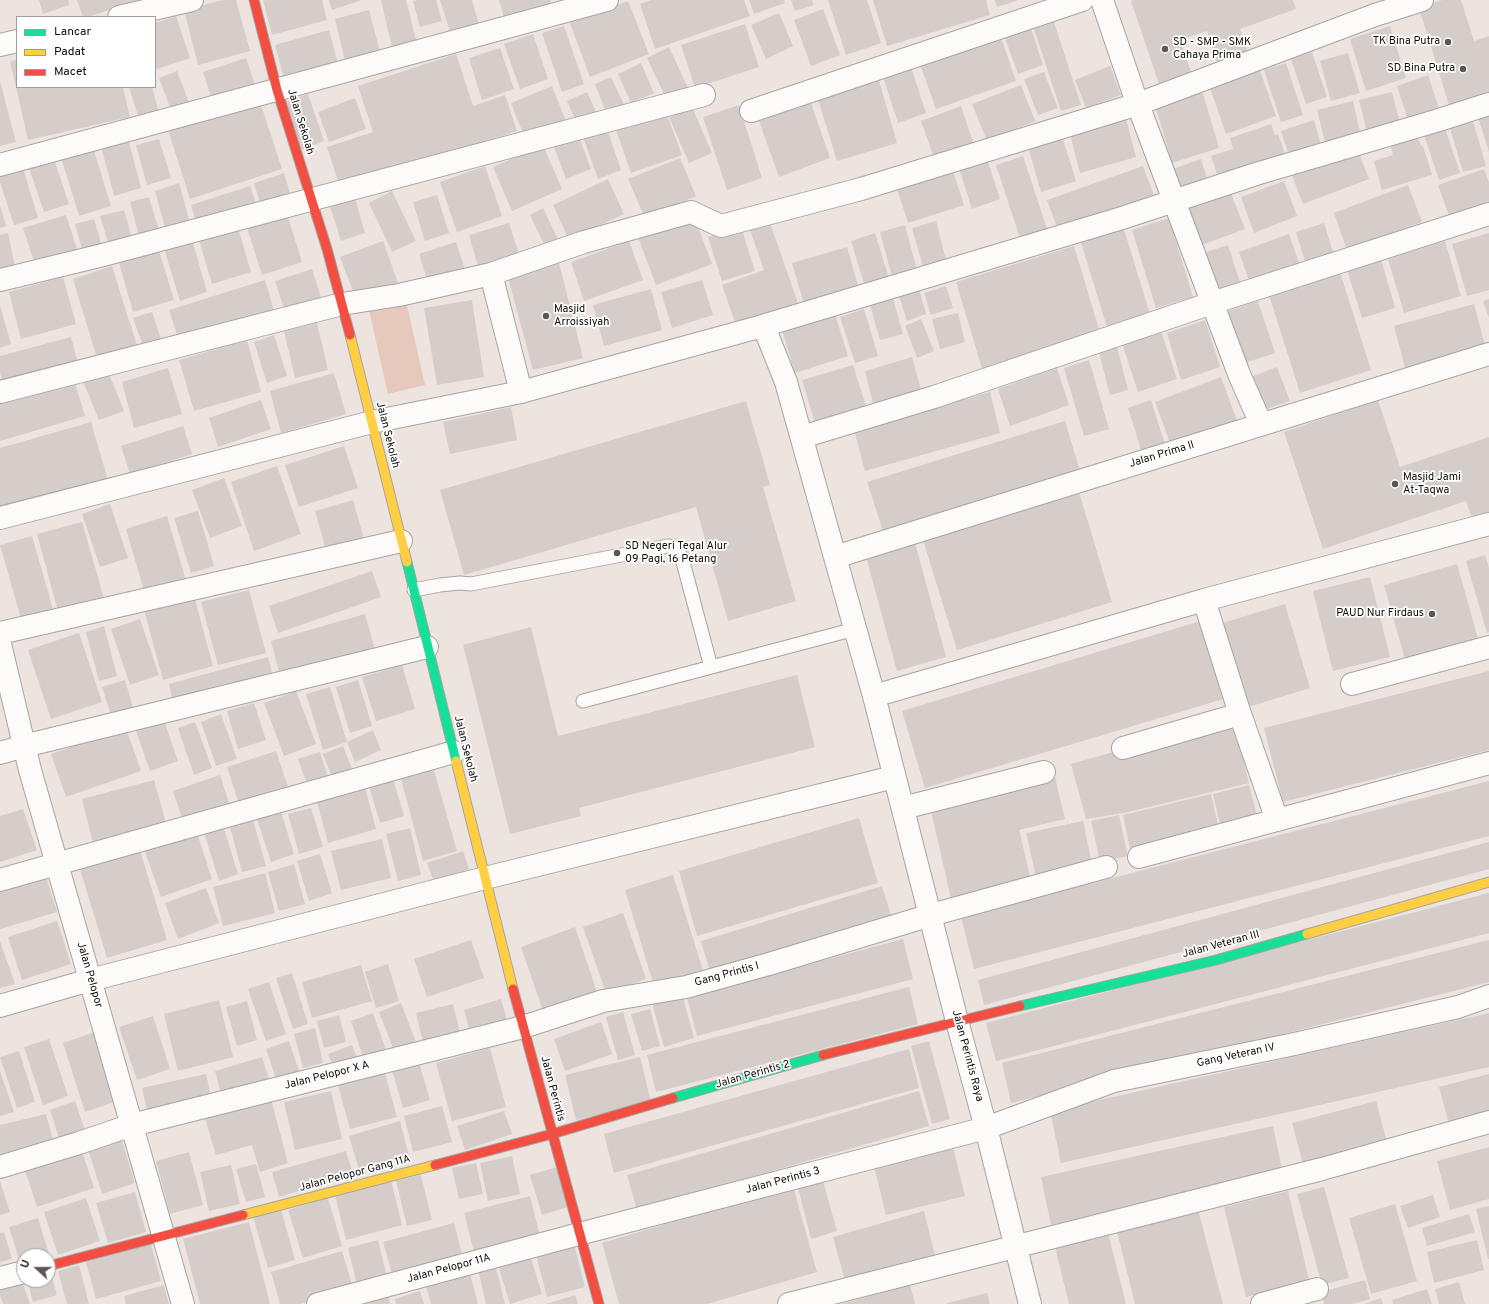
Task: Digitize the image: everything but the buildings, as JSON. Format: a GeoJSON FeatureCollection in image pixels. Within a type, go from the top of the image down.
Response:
{"type":"FeatureCollection","features":[{"type":"Feature","properties":{"kind":"street"},"geometry":{"type":"LineString","coordinates":[[123,16],[192,0]]}},
{"type":"Feature","properties":{"kind":"street","name":"Jalan Sekolah"},"geometry":{"type":"LineString","coordinates":[[254,0],[277,90],[327,249],[342,304],[485,878]]}},
{"type":"Feature","properties":{"kind":"street"},"geometry":{"type":"LineString","coordinates":[[0,165],[607,0]]}},
{"type":"Feature","properties":{"kind":"street"},"geometry":{"type":"LineString","coordinates":[[751,111],[1082,0]]}},
{"type":"Feature","properties":{"kind":"street"},"geometry":{"type":"LineString","coordinates":[[1102,0],[1138,104],[1212,303],[1239,374],[1261,424]]}},
{"type":"Feature","properties":{"kind":"street"},"geometry":{"type":"LineString","coordinates":[[0,392],[342,304],[399,295],[491,274],[584,242],[691,212],[721,226],[853,191],[1138,104],[1368,18],[1422,0]]}},
{"type":"Feature","properties":{"kind":"street"},"geometry":{"type":"LineString","coordinates":[[0,45],[16,41]]}},
{"type":"Feature","properties":{"kind":"street"},"geometry":{"type":"LineString","coordinates":[[0,280],[104,255],[704,95]]}},
{"type":"Feature","properties":{"kind":"street"},"geometry":{"type":"LineString","coordinates":[[0,518],[372,422],[521,392],[759,327],[1122,218],[1174,200],[1489,104]]}},
{"type":"Feature","properties":{"kind":"street"},"geometry":{"type":"LineString","coordinates":[[802,437],[934,397],[1212,303],[1489,214]]}},
{"type":"Feature","properties":{"kind":"street"},"geometry":{"type":"LineString","coordinates":[[491,274],[521,392]]}},
{"type":"Feature","properties":{"kind":"street","name":"Jalan Perintis Raya"},"geometry":{"type":"LineString","coordinates":[[759,327],[766,332],[786,382],[874,696],[1030,1304]]}},
{"type":"Feature","properties":{"kind":"street","name":"Jalan Prima II"},"geometry":{"type":"LineString","coordinates":[[835,557],[1489,354]]}},
{"type":"Feature","properties":{"kind":"street"},"geometry":{"type":"LineString","coordinates":[[874,696],[1204,600],[1489,524]]}},
{"type":"Feature","properties":{"kind":"street"},"geometry":{"type":"LineString","coordinates":[[0,633],[401,541]]}},
{"type":"Feature","properties":{"kind":"street"},"geometry":{"type":"LineString","coordinates":[[1204,600],[1240,714],[1277,820]]}},
{"type":"Feature","properties":{"kind":"street","name":"Jalan Pelopor"},"geometry":{"type":"LineString","coordinates":[[0,644],[24,746],[56,864],[183,1304]]}},
{"type":"Feature","properties":{"kind":"street"},"geometry":{"type":"LineString","coordinates":[[0,754],[24,746],[427,647]]}},
{"type":"Feature","properties":{"kind":"street"},"geometry":{"type":"LineString","coordinates":[[1352,684],[1489,647]]}},
{"type":"Feature","properties":{"kind":"street"},"geometry":{"type":"LineString","coordinates":[[1124,748],[1240,714]]}},
{"type":"Feature","properties":{"kind":"street"},"geometry":{"type":"LineString","coordinates":[[0,880],[454,752]]}},
{"type":"Feature","properties":{"kind":"street"},"geometry":{"type":"LineString","coordinates":[[1139,857],[1489,763]]}},
{"type":"Feature","properties":{"kind":"street"},"geometry":{"type":"LineString","coordinates":[[902,808],[1044,772]]}},
{"type":"Feature","properties":{"kind":"street"},"geometry":{"type":"LineString","coordinates":[[0,1006],[90,980],[485,878],[894,777]]}},
{"type":"Feature","properties":{"kind":"street","name":"Gang Printis I"},"geometry":{"type":"LineString","coordinates":[[522,1027],[603,1001],[686,987],[769,964],[931,915],[1106,867]]}},
{"type":"Feature","properties":{"kind":"street","name":"Jalan Perintis"},"geometry":{"type":"LineString","coordinates":[[485,878],[522,1027],[599,1304]]}},
{"type":"Feature","properties":{"kind":"street","name":"Jalan Veteran III"},"geometry":{"type":"LineString","coordinates":[[957,1021],[1216,960],[1489,882]]}},
{"type":"Feature","properties":{"kind":"street","name":"Gang Veteran IV"},"geometry":{"type":"LineString","coordinates":[[986,1128],[1114,1082],[1290,1045],[1458,1007],[1489,996]]}},
{"type":"Feature","properties":{"kind":"street","name":"Jalan Perintis 2"},"geometry":{"type":"LineString","coordinates":[[552,1134],[797,1062],[957,1021]]}},
{"type":"Feature","properties":{"kind":"street","name":"Jalan Pelopor X A"},"geometry":{"type":"LineString","coordinates":[[0,1167],[132,1125],[522,1027]]}},
{"type":"Feature","properties":{"kind":"street"},"geometry":{"type":"LineString","coordinates":[[789,1304],[1322,1169],[1489,1122]]}},
{"type":"Feature","properties":{"kind":"street","name":"Jalan Perintis 3"},"geometry":{"type":"LineString","coordinates":[[579,1234],[986,1128]]}},
{"type":"Feature","properties":{"kind":"street","name":"Jalan Pelopor Gang 11A"},"geometry":{"type":"LineString","coordinates":[[56,1264],[552,1134]]}},
{"type":"Feature","properties":{"kind":"street","name":"Jalan Pelopor 11A"},"geometry":{"type":"LineString","coordinates":[[318,1304],[579,1234]]}},
{"type":"Feature","properties":{"kind":"street"},"geometry":{"type":"LineString","coordinates":[[0,1278],[16,1274]]}},
{"type":"Feature","properties":{"kind":"street"},"geometry":{"type":"LineString","coordinates":[[1262,1304],[1317,1289]]}},
{"type":"Feature","properties":{"kind":"lane"},"geometry":{"type":"LineString","coordinates":[[414,590],[440,585],[460,583],[471,584],[668,546],[674,547],[678,550],[683,562],[711,667]]}},
{"type":"Feature","properties":{"kind":"lane"},"geometry":{"type":"LineString","coordinates":[[583,701],[855,629]]}},
{"type":"Feature","properties":{"kind":"shaded area"},"geometry":{"type":"Polygon","coordinates":[[[406,301],[425,385],[388,394],[369,310],[406,301]]]}},
{"type":"Feature","properties":{"kind":"traffic: fast"},"geometry":{"type":"LineString","coordinates":[[407,562],[456,761]]}},
{"type":"Feature","properties":{"kind":"traffic: fast"},"geometry":{"type":"LineString","coordinates":[[1020,1006],[1216,960],[1307,934]]}},
{"type":"Feature","properties":{"kind":"traffic: fast"},"geometry":{"type":"LineString","coordinates":[[673,1098],[823,1055]]}},
{"type":"Feature","properties":{"kind":"traffic: slow"},"geometry":{"type":"LineString","coordinates":[[350,335],[407,562]]}},
{"type":"Feature","properties":{"kind":"traffic: slow"},"geometry":{"type":"LineString","coordinates":[[456,761],[513,989]]}},
{"type":"Feature","properties":{"kind":"traffic: slow"},"geometry":{"type":"LineString","coordinates":[[1307,934],[1489,882]]}},
{"type":"Feature","properties":{"kind":"traffic: slow"},"geometry":{"type":"LineString","coordinates":[[243,1215],[435,1165]]}},
{"type":"Feature","properties":{"kind":"traffic: jam"},"geometry":{"type":"LineString","coordinates":[[254,0],[277,90],[327,249],[350,335]]}},
{"type":"Feature","properties":{"kind":"traffic: jam"},"geometry":{"type":"LineString","coordinates":[[513,989],[599,1304]]}},
{"type":"Feature","properties":{"kind":"traffic: jam"},"geometry":{"type":"LineString","coordinates":[[823,1055],[1020,1006]]}},
{"type":"Feature","properties":{"kind":"traffic: jam"},"geometry":{"type":"LineString","coordinates":[[435,1165],[552,1134],[673,1098]]}},
{"type":"Feature","properties":{"kind":"traffic: jam"},"geometry":{"type":"LineString","coordinates":[[56,1264],[243,1215]]}},
{"type":"Feature","properties":{"kind":"place","name":"TK Bina Putra"},"geometry":{"type":"Point","coordinates":[1448,42]}},
{"type":"Feature","properties":{"kind":"place","name":"SD - SMP - SMK Cahaya Prima"},"geometry":{"type":"Point","coordinates":[1165,49]}},
{"type":"Feature","properties":{"kind":"place","name":"SD Bina Putra"},"geometry":{"type":"Point","coordinates":[1463,69]}},
{"type":"Feature","properties":{"kind":"place","name":"Masjid Arroissiyah"},"geometry":{"type":"Point","coordinates":[546,316]}},
{"type":"Feature","properties":{"kind":"place","name":"Masjid Jami At-Taqwa"},"geometry":{"type":"Point","coordinates":[1395,484]}},
{"type":"Feature","properties":{"kind":"place","name":"SD Negeri Tegal Alur 09 Pagi, 16 Petang"},"geometry":{"type":"Point","coordinates":[617,553]}},
{"type":"Feature","properties":{"kind":"place","name":"PAUD Nur Firdaus"},"geometry":{"type":"Point","coordinates":[1432,614]}}]}
